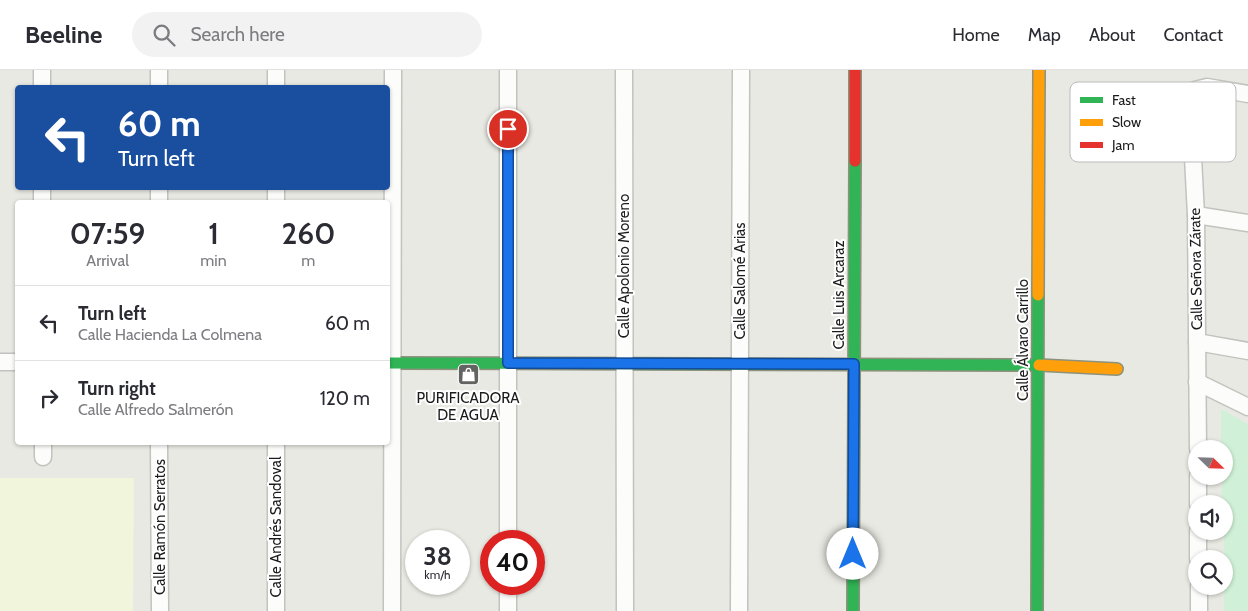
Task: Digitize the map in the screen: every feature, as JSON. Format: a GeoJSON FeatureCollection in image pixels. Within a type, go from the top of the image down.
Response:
{"type":"FeatureCollection","features":[{"type":"Feature","properties":{"kind":"street"},"geometry":{"type":"LineString","coordinates":[[42,70],[42,85]]}},
{"type":"Feature","properties":{"kind":"street"},"geometry":{"type":"LineString","coordinates":[[159,70],[159,85]]}},
{"type":"Feature","properties":{"kind":"street"},"geometry":{"type":"LineString","coordinates":[[276,70],[276,85]]}},
{"type":"Feature","properties":{"kind":"street"},"geometry":{"type":"LineString","coordinates":[[392,611],[390,363],[393,70]]}},
{"type":"Feature","properties":{"kind":"street"},"geometry":{"type":"LineString","coordinates":[[508,70],[508,530]]}},
{"type":"Feature","properties":{"kind":"street","name":"Calle Apolonio Moreno"},"geometry":{"type":"LineString","coordinates":[[624,70],[625,611]]}},
{"type":"Feature","properties":{"kind":"street","name":"Calle Salomé Arias"},"geometry":{"type":"LineString","coordinates":[[739,611],[741,70]]}},
{"type":"Feature","properties":{"kind":"street","name":"Calle Luis Arcaraz"},"geometry":{"type":"LineString","coordinates":[[853,611],[855,70]]}},
{"type":"Feature","properties":{"kind":"street","name":"Calle Álvaro Carrillo"},"geometry":{"type":"LineString","coordinates":[[1037,611],[1039,70]]}},
{"type":"Feature","properties":{"kind":"street","name":"Calle Señora Zárate"},"geometry":{"type":"LineString","coordinates":[[1193,162],[1196,215],[1198,440]]}},
{"type":"Feature","properties":{"kind":"street"},"geometry":{"type":"LineString","coordinates":[[1196,215],[1248,223]]}},
{"type":"Feature","properties":{"kind":"street"},"geometry":{"type":"LineString","coordinates":[[1196,342],[1248,351]]}},
{"type":"Feature","properties":{"kind":"street"},"geometry":{"type":"LineString","coordinates":[[0,362],[15,362]]}},
{"type":"Feature","properties":{"kind":"street"},"geometry":{"type":"LineString","coordinates":[[390,363],[1038,364],[1117,369]]}},
{"type":"Feature","properties":{"kind":"street"},"geometry":{"type":"LineString","coordinates":[[1197,382],[1248,407]]}},
{"type":"Feature","properties":{"kind":"street","name":"Calle Ramón Serratos"},"geometry":{"type":"LineString","coordinates":[[159,445],[160,611]]}},
{"type":"Feature","properties":{"kind":"street","name":"Calle Andrés Sandoval"},"geometry":{"type":"LineString","coordinates":[[276,445],[276,611]]}},
{"type":"Feature","properties":{"kind":"street"},"geometry":{"type":"LineString","coordinates":[[508,595],[508,611]]}},
{"type":"Feature","properties":{"kind":"street"},"geometry":{"type":"LineString","coordinates":[[1199,595],[1199,611]]}},
{"type":"Feature","properties":{"kind":"shaded area"},"geometry":{"type":"Polygon","coordinates":[[[1221,409],[1248,424],[1248,611],[1224,611],[1224,595],[1233,595],[1233,550],[1224,550],[1224,540],[1233,540],[1233,495],[1222,495],[1222,485],[1233,485],[1233,440],[1221,440],[1221,409]]]}},
{"type":"Feature","properties":{"kind":"shaded area"},"geometry":{"type":"Polygon","coordinates":[[[0,478],[134,478],[133,611],[0,611],[0,478]]]}},
{"type":"Feature","properties":{"kind":"traffic: fast"},"geometry":{"type":"LineString","coordinates":[[853,611],[855,161]]}},
{"type":"Feature","properties":{"kind":"traffic: fast"},"geometry":{"type":"LineString","coordinates":[[1037,611],[1038,295]]}},
{"type":"Feature","properties":{"kind":"traffic: fast"},"geometry":{"type":"LineString","coordinates":[[390,363],[1039,365]]}},
{"type":"Feature","properties":{"kind":"traffic: slow"},"geometry":{"type":"LineString","coordinates":[[1038,295],[1039,70]]}},
{"type":"Feature","properties":{"kind":"traffic: slow"},"geometry":{"type":"LineString","coordinates":[[1039,365],[1117,369]]}},
{"type":"Feature","properties":{"kind":"traffic: jam"},"geometry":{"type":"LineString","coordinates":[[855,70],[855,161]]}},
{"type":"Feature","properties":{"kind":"place","name":"PURIFICADORA DE AGUA"},"geometry":{"type":"Point","coordinates":[468,375]}},
{"type":"Feature","properties":{"kind":"route"},"geometry":{"type":"LineString","coordinates":[[508,129],[508,363],[854,364],[853,554]]}}]}
